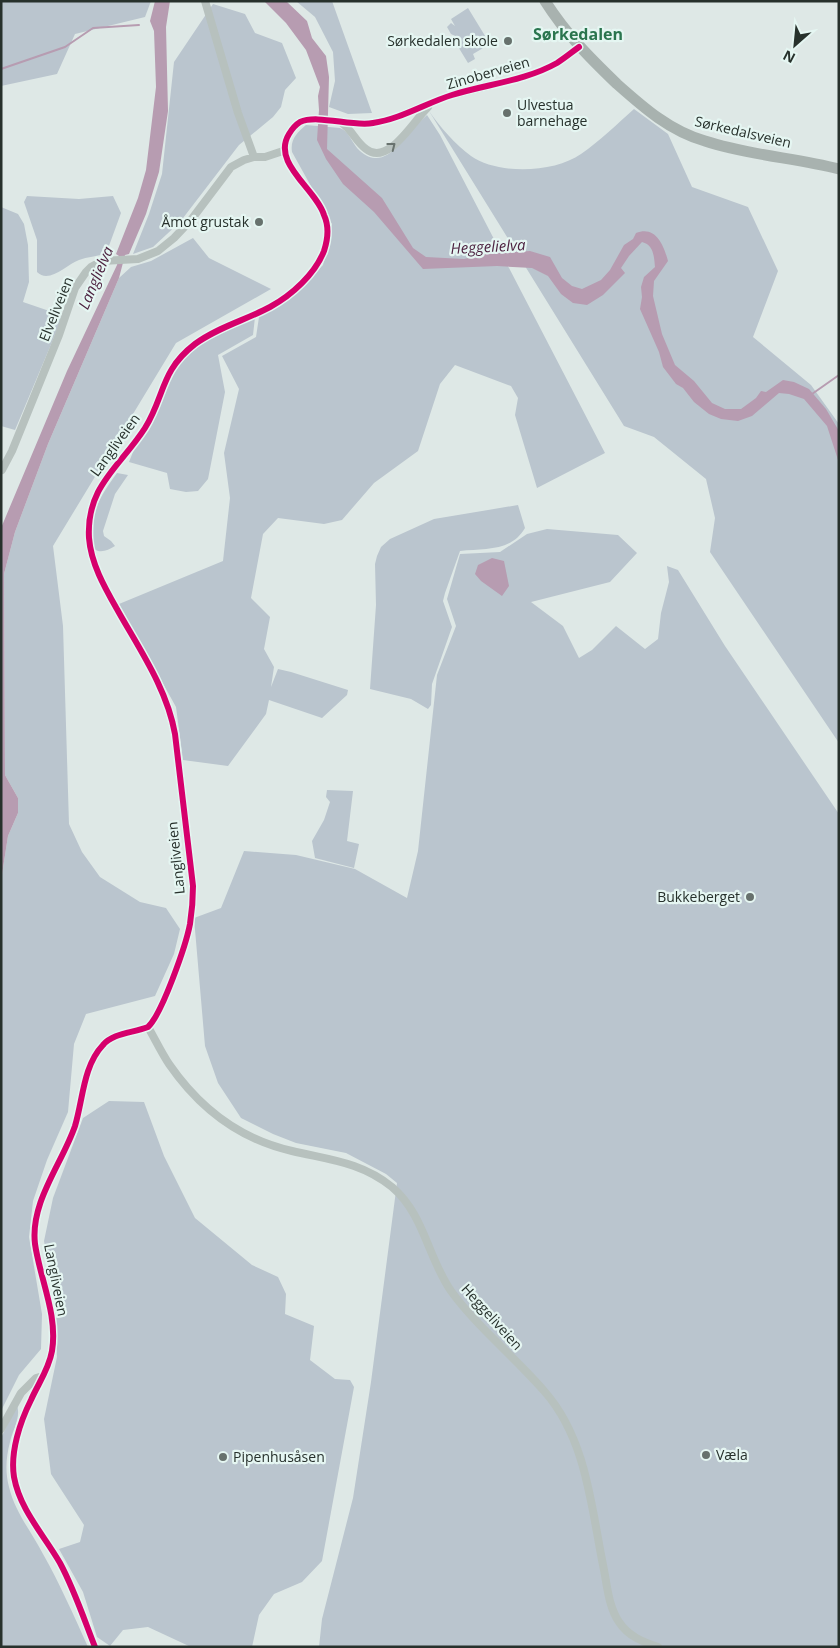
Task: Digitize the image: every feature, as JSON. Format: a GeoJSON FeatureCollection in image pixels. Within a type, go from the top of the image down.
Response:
{"type":"FeatureCollection","features":[{"type":"Feature","properties":{"kind":"street"},"geometry":{"type":"LineString","coordinates":[[205,1],[238,113],[254,157],[265,157],[283,151]]}},
{"type":"Feature","properties":{"kind":"street","name":"Sørkedalsveien"},"geometry":{"type":"LineString","coordinates":[[545,1],[579,47],[660,121],[682,132],[717,144],[839,169]]}},
{"type":"Feature","properties":{"kind":"street","name":"Zinoberveien"},"geometry":{"type":"LineString","coordinates":[[283,151],[287,138],[294,126],[299,123],[311,120],[361,124],[373,123],[454,95],[530,75],[559,62],[579,47]]}},
{"type":"Feature","properties":{"kind":"street","name":"Zinoberveien"},"geometry":{"type":"LineString","coordinates":[[340,122],[350,128],[366,150],[379,153],[389,150],[396,144],[429,105]]}},
{"type":"Feature","properties":{"kind":"street","name":"Langliveien"},"geometry":{"type":"LineString","coordinates":[[95,1647],[60,1564],[22,1502],[14,1475],[14,1459],[19,1434],[28,1406],[43,1376],[51,1353],[53,1336],[49,1305],[35,1243],[36,1223],[40,1206],[74,1127],[88,1073],[99,1049],[113,1037],[148,1027],[154,1019],[169,987],[190,926],[193,903],[192,865],[171,715],[162,691],[99,574],[90,546],[90,520],[97,494],[107,476],[145,428],[169,372],[181,356],[204,338],[233,322],[278,302],[302,283],[320,260],[327,236],[324,213],[288,162],[283,151]]}},
{"type":"Feature","properties":{"kind":"street","name":"Elveliveien"},"geometry":{"type":"LineString","coordinates":[[2,470],[12,451],[59,335],[75,288],[86,272],[91,267],[102,262],[146,257],[165,247],[190,220],[226,173],[236,164],[254,157]]}},
{"type":"Feature","properties":{"kind":"street","name":"Heggeliveien"},"geometry":{"type":"LineString","coordinates":[[148,1027],[160,1050],[180,1079],[201,1103],[217,1117],[245,1134],[266,1143],[286,1150],[349,1163],[362,1168],[390,1185],[404,1199],[415,1215],[442,1274],[457,1299],[546,1394],[563,1418],[576,1444],[584,1467],[608,1592],[615,1615],[621,1626],[628,1633],[658,1647]]}},
{"type":"Feature","properties":{"kind":"street"},"geometry":{"type":"LineString","coordinates":[[1,1429],[21,1393],[36,1378],[43,1376]]}},
{"type":"Feature","properties":{"kind":"shaded area"},"geometry":{"type":"Polygon","coordinates":[[[1,1],[151,1],[145,17],[75,34],[57,74],[1,86],[1,1]]]}},
{"type":"Feature","properties":{"kind":"shaded area"},"geometry":{"type":"Polygon","coordinates":[[[155,1],[170,1],[166,27],[168,111],[159,172],[146,214],[129,254],[125,255],[119,278],[48,444],[15,532],[4,574],[5,775],[18,798],[18,813],[8,836],[1,881],[1,528],[67,371],[117,265],[119,256],[116,254],[138,198],[146,170],[156,87],[154,31],[150,21],[155,1]]]}},
{"type":"Feature","properties":{"kind":"shaded area"},"geometry":{"type":"Polygon","coordinates":[[[264,1],[286,1],[307,21],[312,38],[326,56],[329,77],[327,149],[382,198],[413,248],[426,257],[464,259],[485,254],[530,251],[550,257],[562,278],[572,286],[582,289],[601,280],[610,270],[624,245],[633,239],[636,233],[643,231],[654,234],[661,243],[668,261],[654,281],[653,296],[662,334],[675,365],[694,381],[712,403],[725,409],[741,409],[756,398],[761,391],[766,392],[783,380],[794,382],[809,389],[826,409],[839,431],[839,463],[827,426],[804,399],[779,393],[752,416],[738,421],[721,419],[709,414],[694,402],[683,388],[676,384],[663,367],[659,352],[640,309],[641,287],[644,277],[655,267],[653,252],[649,246],[642,242],[621,268],[625,273],[603,295],[587,305],[573,303],[561,294],[548,276],[532,268],[497,266],[423,269],[374,212],[343,184],[326,159],[317,140],[320,87],[306,50],[286,23],[264,1]]]}},
{"type":"Feature","properties":{"kind":"shaded area"},"geometry":{"type":"Polygon","coordinates":[[[296,1],[332,1],[372,113],[348,114],[329,107],[335,81],[333,52],[315,17],[296,1]]]}},
{"type":"Feature","properties":{"kind":"shaded area"},"geometry":{"type":"Polygon","coordinates":[[[213,4],[245,14],[255,33],[282,43],[296,78],[285,90],[281,107],[273,117],[239,145],[180,222],[153,247],[133,254],[162,174],[174,62],[213,4]]]}},
{"type":"Feature","properties":{"kind":"shaded area"},"geometry":{"type":"Polygon","coordinates":[[[468,8],[490,44],[473,54],[475,59],[468,63],[454,40],[455,36],[451,34],[447,27],[451,23],[455,26],[451,19],[468,8]]]}},
{"type":"Feature","properties":{"kind":"shaded area"},"geometry":{"type":"Polygon","coordinates":[[[634,109],[668,134],[692,187],[748,207],[778,271],[753,337],[811,385],[839,424],[839,743],[710,552],[715,518],[706,479],[654,437],[624,426],[429,111],[448,135],[471,156],[496,166],[526,169],[556,165],[581,154],[634,109]]]}},
{"type":"Feature","properties":{"kind":"shaded area"},"geometry":{"type":"Polygon","coordinates":[[[427,115],[440,135],[605,453],[537,488],[515,415],[518,398],[511,386],[455,365],[440,384],[418,451],[374,483],[342,520],[324,524],[278,518],[263,534],[251,598],[270,617],[264,649],[274,667],[271,687],[278,669],[348,690],[347,695],[322,718],[269,700],[266,714],[228,766],[183,760],[176,707],[119,604],[223,561],[230,498],[224,453],[239,389],[222,356],[256,337],[259,317],[290,299],[323,265],[332,224],[292,152],[293,140],[306,125],[340,128],[346,132],[360,151],[369,157],[377,158],[391,152],[398,146],[427,115]]]}},
{"type":"Feature","properties":{"kind":"shaded area"},"geometry":{"type":"Polygon","coordinates":[[[27,196],[79,199],[113,196],[121,213],[106,254],[79,260],[52,275],[42,275],[37,272],[37,240],[24,202],[27,196]]]}},
{"type":"Feature","properties":{"kind":"shaded area"},"geometry":{"type":"Polygon","coordinates":[[[1,207],[18,214],[24,224],[28,245],[29,282],[23,302],[61,315],[60,323],[15,430],[1,426],[1,207]]]}},
{"type":"Feature","properties":{"kind":"shaded area"},"geometry":{"type":"Polygon","coordinates":[[[193,238],[209,258],[271,289],[176,343],[53,546],[63,626],[69,824],[82,852],[100,877],[140,902],[166,908],[180,929],[174,954],[155,996],[86,1014],[74,1044],[68,1112],[47,1160],[33,1201],[29,1237],[42,1314],[41,1349],[19,1375],[1,1411],[1,881],[8,836],[18,813],[18,798],[5,775],[4,574],[15,532],[48,444],[119,278],[131,267],[151,261],[193,238]]]}},
{"type":"Feature","properties":{"kind":"shaded area"},"geometry":{"type":"Polygon","coordinates":[[[255,317],[253,335],[218,355],[225,392],[208,479],[198,491],[186,492],[170,489],[167,473],[129,462],[176,368],[190,352],[210,338],[255,317]]]}},
{"type":"Feature","properties":{"kind":"shaded area"},"geometry":{"type":"Polygon","coordinates":[[[117,473],[128,475],[115,494],[103,531],[104,536],[115,546],[99,551],[94,549],[93,537],[96,508],[117,473]]]}},
{"type":"Feature","properties":{"kind":"shaded area"},"geometry":{"type":"Polygon","coordinates":[[[518,505],[525,528],[519,536],[505,545],[488,549],[460,551],[443,601],[452,627],[432,684],[431,705],[428,709],[411,699],[370,689],[376,605],[375,564],[381,547],[390,539],[434,519],[518,505]]]}},
{"type":"Feature","properties":{"kind":"shaded area"},"geometry":{"type":"Polygon","coordinates":[[[547,529],[618,535],[637,553],[610,582],[531,602],[563,626],[579,658],[592,650],[616,626],[645,649],[658,639],[661,613],[669,582],[667,566],[678,570],[725,646],[839,814],[839,1647],[319,1647],[322,1619],[353,1498],[371,1382],[397,1183],[386,1174],[346,1153],[296,1143],[241,1118],[218,1083],[205,1046],[194,918],[221,908],[244,851],[296,855],[355,869],[407,898],[418,851],[437,675],[456,626],[447,599],[460,554],[500,552],[527,534],[547,529]]]}},
{"type":"Feature","properties":{"kind":"shaded area"},"geometry":{"type":"Polygon","coordinates":[[[492,558],[504,561],[509,586],[502,596],[481,581],[475,574],[478,565],[492,558]]]}},
{"type":"Feature","properties":{"kind":"shaded area"},"geometry":{"type":"Polygon","coordinates":[[[327,790],[353,791],[347,841],[359,844],[354,868],[315,858],[312,841],[324,820],[330,802],[326,797],[327,790]]]}},
{"type":"Feature","properties":{"kind":"shaded area"},"geometry":{"type":"Polygon","coordinates":[[[109,1101],[144,1102],[164,1156],[195,1218],[252,1265],[278,1277],[286,1294],[285,1314],[314,1326],[310,1360],[335,1379],[350,1380],[354,1387],[322,1561],[302,1582],[274,1594],[259,1615],[252,1647],[191,1647],[148,1627],[123,1630],[110,1646],[97,1637],[83,1592],[59,1549],[80,1542],[84,1525],[51,1474],[44,1419],[57,1357],[54,1295],[44,1241],[53,1198],[83,1118],[109,1101]]]}},
{"type":"Feature","properties":{"kind":"shaded area"},"geometry":{"type":"Polygon","coordinates":[[[17,1405],[17,1419],[7,1459],[9,1487],[19,1513],[67,1600],[88,1647],[1,1647],[1,1438],[17,1405]]]}},
{"type":"Feature","properties":{"kind":"waterway"},"geometry":{"type":"LineString","coordinates":[[1,69],[65,47],[93,28],[139,25]]}},
{"type":"Feature","properties":{"kind":"waterway"},"geometry":{"type":"LineString","coordinates":[[812,394],[839,375]]}},
{"type":"Feature","properties":{"kind":"cycle path"},"geometry":{"type":"LineString","coordinates":[[95,1647],[65,1573],[21,1500],[14,1477],[13,1458],[20,1427],[52,1351],[53,1324],[37,1257],[35,1228],[42,1198],[75,1126],[87,1073],[96,1053],[112,1038],[148,1027],[160,1008],[173,979],[188,934],[193,886],[175,734],[171,717],[152,670],[99,576],[90,548],[89,538],[93,504],[106,478],[145,428],[169,374],[184,354],[204,338],[261,312],[286,296],[309,276],[320,260],[327,237],[326,219],[313,195],[290,166],[286,155],[285,145],[289,134],[295,126],[300,122],[316,119],[365,124],[383,121],[452,95],[532,74],[557,63],[579,47]]}},
{"type":"Feature","properties":{"kind":"place","name":"Sørkedalen skole"},"geometry":{"type":"Point","coordinates":[508,41]}},
{"type":"Feature","properties":{"kind":"place","name":"Ulvestua barnehage"},"geometry":{"type":"Point","coordinates":[507,113]}},
{"type":"Feature","properties":{"kind":"place","name":"Åmot grustak"},"geometry":{"type":"Point","coordinates":[259,222]}},
{"type":"Feature","properties":{"kind":"place","name":"Bukkeberget"},"geometry":{"type":"Point","coordinates":[750,897]}},
{"type":"Feature","properties":{"kind":"place","name":"Væla"},"geometry":{"type":"Point","coordinates":[706,1455]}},
{"type":"Feature","properties":{"kind":"place","name":"Pipenhusåsen"},"geometry":{"type":"Point","coordinates":[223,1457]}},
{"type":"Feature","properties":{"kind":"district","name":"Sørkedalen"},"geometry":{"type":"Point","coordinates":[578,34]}},
{"type":"Feature","properties":{"kind":"water label","name":"Heggelielva"},"geometry":{"type":"Point","coordinates":[488,247]}},
{"type":"Feature","properties":{"kind":"water label","name":"Langlielva"},"geometry":{"type":"Point","coordinates":[96,278]}}]}
